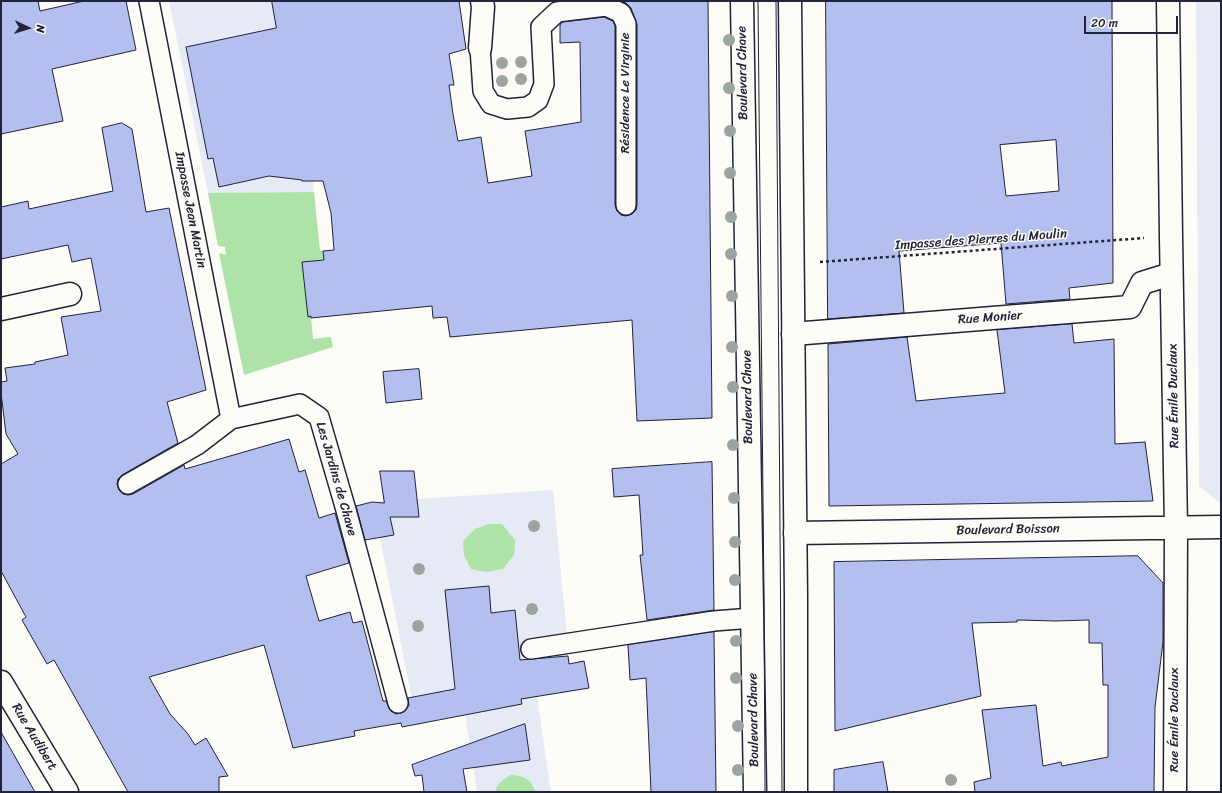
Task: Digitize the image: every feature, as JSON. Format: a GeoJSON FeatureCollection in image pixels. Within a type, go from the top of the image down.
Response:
{"type":"FeatureCollection","features":[{"type":"Feature","properties":{"kind":"street"},"geometry":{"type":"LineString","coordinates":[[480,48],[482,1]]}},
{"type":"Feature","properties":{"kind":"street","name":"Boulevard Chave"},"geometry":{"type":"LineString","coordinates":[[742,1],[755,792]]}},
{"type":"Feature","properties":{"kind":"street"},"geometry":{"type":"LineString","coordinates":[[790,1],[794,334],[796,792]]}},
{"type":"Feature","properties":{"kind":"street","name":"Rue Émile Duclaux"},"geometry":{"type":"LineString","coordinates":[[1168,1],[1176,528],[1175,792]]}},
{"type":"Feature","properties":{"kind":"street","name":"Rue Monier"},"geometry":{"type":"LineString","coordinates":[[794,334],[1130,307],[1142,283],[1171,274]]}},
{"type":"Feature","properties":{"kind":"street"},"geometry":{"type":"LineString","coordinates":[[1,309],[70,294]]}},
{"type":"Feature","properties":{"kind":"street","name":"Boulevard Boisson"},"geometry":{"type":"LineString","coordinates":[[795,533],[1221,527]]}},
{"type":"Feature","properties":{"kind":"street","name":"Rue Audibert"},"geometry":{"type":"LineString","coordinates":[[1,682],[67,792]]}},
{"type":"Feature","properties":{"kind":"lane","name":"Impasse Jean Martin"},"geometry":{"type":"LineString","coordinates":[[149,1],[231,419]]}},
{"type":"Feature","properties":{"kind":"lane","name":"Résidence Le Virginie"},"geometry":{"type":"LineString","coordinates":[[480,48],[484,91],[492,104],[507,109],[528,107],[538,100],[544,84],[541,27],[557,12],[606,6],[621,14],[626,24],[626,205]]}},
{"type":"Feature","properties":{"kind":"lane","name":"Les Jardins de Chave"},"geometry":{"type":"LineString","coordinates":[[128,484],[197,445],[231,419],[300,404],[319,417],[346,510],[398,703]]}},
{"type":"Feature","properties":{"kind":"lane"},"geometry":{"type":"LineString","coordinates":[[530,649],[714,621],[752,618]]}},
{"type":"Feature","properties":{"kind":"path","name":"Impasse des Pierres du Moulin"},"geometry":{"type":"LineString","coordinates":[[793,266],[812,262],[994,248],[1171,237]]}},
{"type":"Feature","properties":{"kind":"shaded area"},"geometry":{"type":"Polygon","coordinates":[[[169,1],[324,1],[326,20],[274,28],[302,180],[313,181],[314,192],[208,193],[169,1]]]}},
{"type":"Feature","properties":{"kind":"shaded area"},"geometry":{"type":"Polygon","coordinates":[[[1196,1],[1221,1],[1221,501],[1217,501],[1199,486],[1196,1]]]}},
{"type":"Feature","properties":{"kind":"shaded area"},"geometry":{"type":"Polygon","coordinates":[[[553,490],[567,636],[566,644],[575,691],[537,697],[551,792],[477,792],[464,708],[415,715],[373,502],[553,490]]]}},
{"type":"Feature","properties":{"kind":"green space"},"geometry":{"type":"Polygon","coordinates":[[[314,192],[320,251],[323,251],[324,260],[303,262],[308,317],[311,316],[313,339],[331,337],[333,347],[244,375],[219,253],[226,255],[225,247],[218,246],[208,193],[314,192]]]}},
{"type":"Feature","properties":{"kind":"green space"},"geometry":{"type":"Polygon","coordinates":[[[488,524],[502,524],[515,540],[514,555],[503,569],[486,572],[471,569],[464,555],[463,541],[475,529],[488,524]]]}},
{"type":"Feature","properties":{"kind":"green space"},"geometry":{"type":"Polygon","coordinates":[[[511,775],[524,777],[527,779],[532,784],[536,792],[495,792],[499,784],[511,775]]]}},
{"type":"Feature","properties":{"kind":"building"},"geometry":{"type":"Polygon","coordinates":[[[1,1],[38,1],[40,11],[84,1],[126,1],[136,50],[52,69],[63,121],[1,134],[1,1]]]}},
{"type":"Feature","properties":{"kind":"building"},"geometry":{"type":"Polygon","coordinates":[[[272,1],[459,1],[466,49],[449,54],[454,85],[449,85],[453,114],[458,141],[481,137],[488,183],[532,176],[525,131],[581,122],[580,42],[560,43],[560,25],[562,22],[604,17],[613,21],[615,26],[615,205],[617,211],[621,215],[626,216],[632,214],[636,210],[637,205],[637,24],[631,8],[626,3],[621,1],[708,1],[712,418],[637,421],[632,320],[450,337],[447,317],[433,318],[432,306],[311,318],[311,316],[308,317],[302,262],[324,260],[323,251],[334,250],[331,213],[323,181],[302,181],[269,176],[219,187],[213,158],[208,159],[186,47],[276,28],[272,1]]]}},
{"type":"Feature","properties":{"kind":"building"},"geometry":{"type":"Polygon","coordinates":[[[826,1],[1112,1],[1113,283],[1069,288],[1070,299],[1006,304],[1001,243],[899,251],[904,313],[828,319],[826,1]],[[1056,140],[1000,145],[1006,196],[1059,191],[1056,140]]]}},
{"type":"Feature","properties":{"kind":"building"},"geometry":{"type":"Polygon","coordinates":[[[122,123],[132,129],[146,212],[169,208],[206,390],[167,402],[178,443],[122,475],[118,479],[117,484],[119,490],[123,494],[133,494],[184,465],[185,469],[289,439],[299,472],[305,470],[319,518],[335,513],[349,563],[306,576],[319,621],[350,612],[353,623],[362,621],[383,701],[386,701],[391,711],[396,714],[405,711],[409,705],[408,698],[455,689],[445,590],[489,586],[491,613],[515,610],[520,660],[568,656],[569,664],[584,661],[589,688],[521,699],[522,704],[402,727],[401,723],[354,731],[355,736],[293,748],[264,645],[149,677],[170,714],[188,734],[195,745],[206,738],[228,776],[219,777],[219,792],[128,792],[54,660],[47,664],[22,620],[26,617],[1,571],[1,464],[18,454],[6,434],[1,393],[1,382],[7,381],[5,368],[35,364],[35,362],[68,355],[61,317],[101,311],[91,258],[72,262],[68,245],[1,259],[1,207],[28,201],[29,209],[113,191],[102,128],[122,123]]]}},
{"type":"Feature","properties":{"kind":"building"},"geometry":{"type":"Polygon","coordinates":[[[1072,324],[1074,343],[1114,339],[1115,444],[1145,442],[1153,501],[829,506],[828,344],[907,337],[916,401],[1005,393],[997,330],[1072,324]]]}},
{"type":"Feature","properties":{"kind":"building"},"geometry":{"type":"Polygon","coordinates":[[[419,369],[422,399],[386,403],[383,372],[419,369]]]}},
{"type":"Feature","properties":{"kind":"building"},"geometry":{"type":"Polygon","coordinates":[[[712,462],[714,610],[647,620],[640,555],[643,555],[639,495],[614,497],[612,469],[712,462]]]}},
{"type":"Feature","properties":{"kind":"building"},"geometry":{"type":"Polygon","coordinates":[[[380,471],[414,471],[419,517],[390,517],[394,535],[365,540],[356,506],[372,502],[384,503],[380,471]]]}},
{"type":"Feature","properties":{"kind":"building"},"geometry":{"type":"Polygon","coordinates":[[[1138,556],[1163,583],[1163,642],[1155,707],[1154,792],[975,792],[974,782],[991,778],[982,710],[1036,705],[1043,766],[1061,762],[1062,766],[1108,757],[1108,685],[1103,685],[1102,643],[1089,643],[1089,620],[1017,620],[1017,622],[972,623],[981,696],[835,731],[834,562],[1138,556]]]}},
{"type":"Feature","properties":{"kind":"building"},"geometry":{"type":"Polygon","coordinates":[[[714,632],[716,792],[651,792],[646,678],[630,680],[628,645],[714,632]]]}},
{"type":"Feature","properties":{"kind":"building"},"geometry":{"type":"Polygon","coordinates":[[[525,724],[530,760],[463,769],[467,792],[424,792],[422,775],[415,776],[412,765],[525,724]]]}},
{"type":"Feature","properties":{"kind":"building"},"geometry":{"type":"Polygon","coordinates":[[[1,732],[35,792],[1,792],[1,732]]]}},
{"type":"Feature","properties":{"kind":"building"},"geometry":{"type":"Polygon","coordinates":[[[883,762],[888,792],[834,792],[834,770],[883,762]]]}},
{"type":"Feature","properties":{"kind":"tram line"},"geometry":{"type":"LineString","coordinates":[[758,1],[765,792]]}},
{"type":"Feature","properties":{"kind":"tram line"},"geometry":{"type":"LineString","coordinates":[[776,1],[782,792]]}}]}
